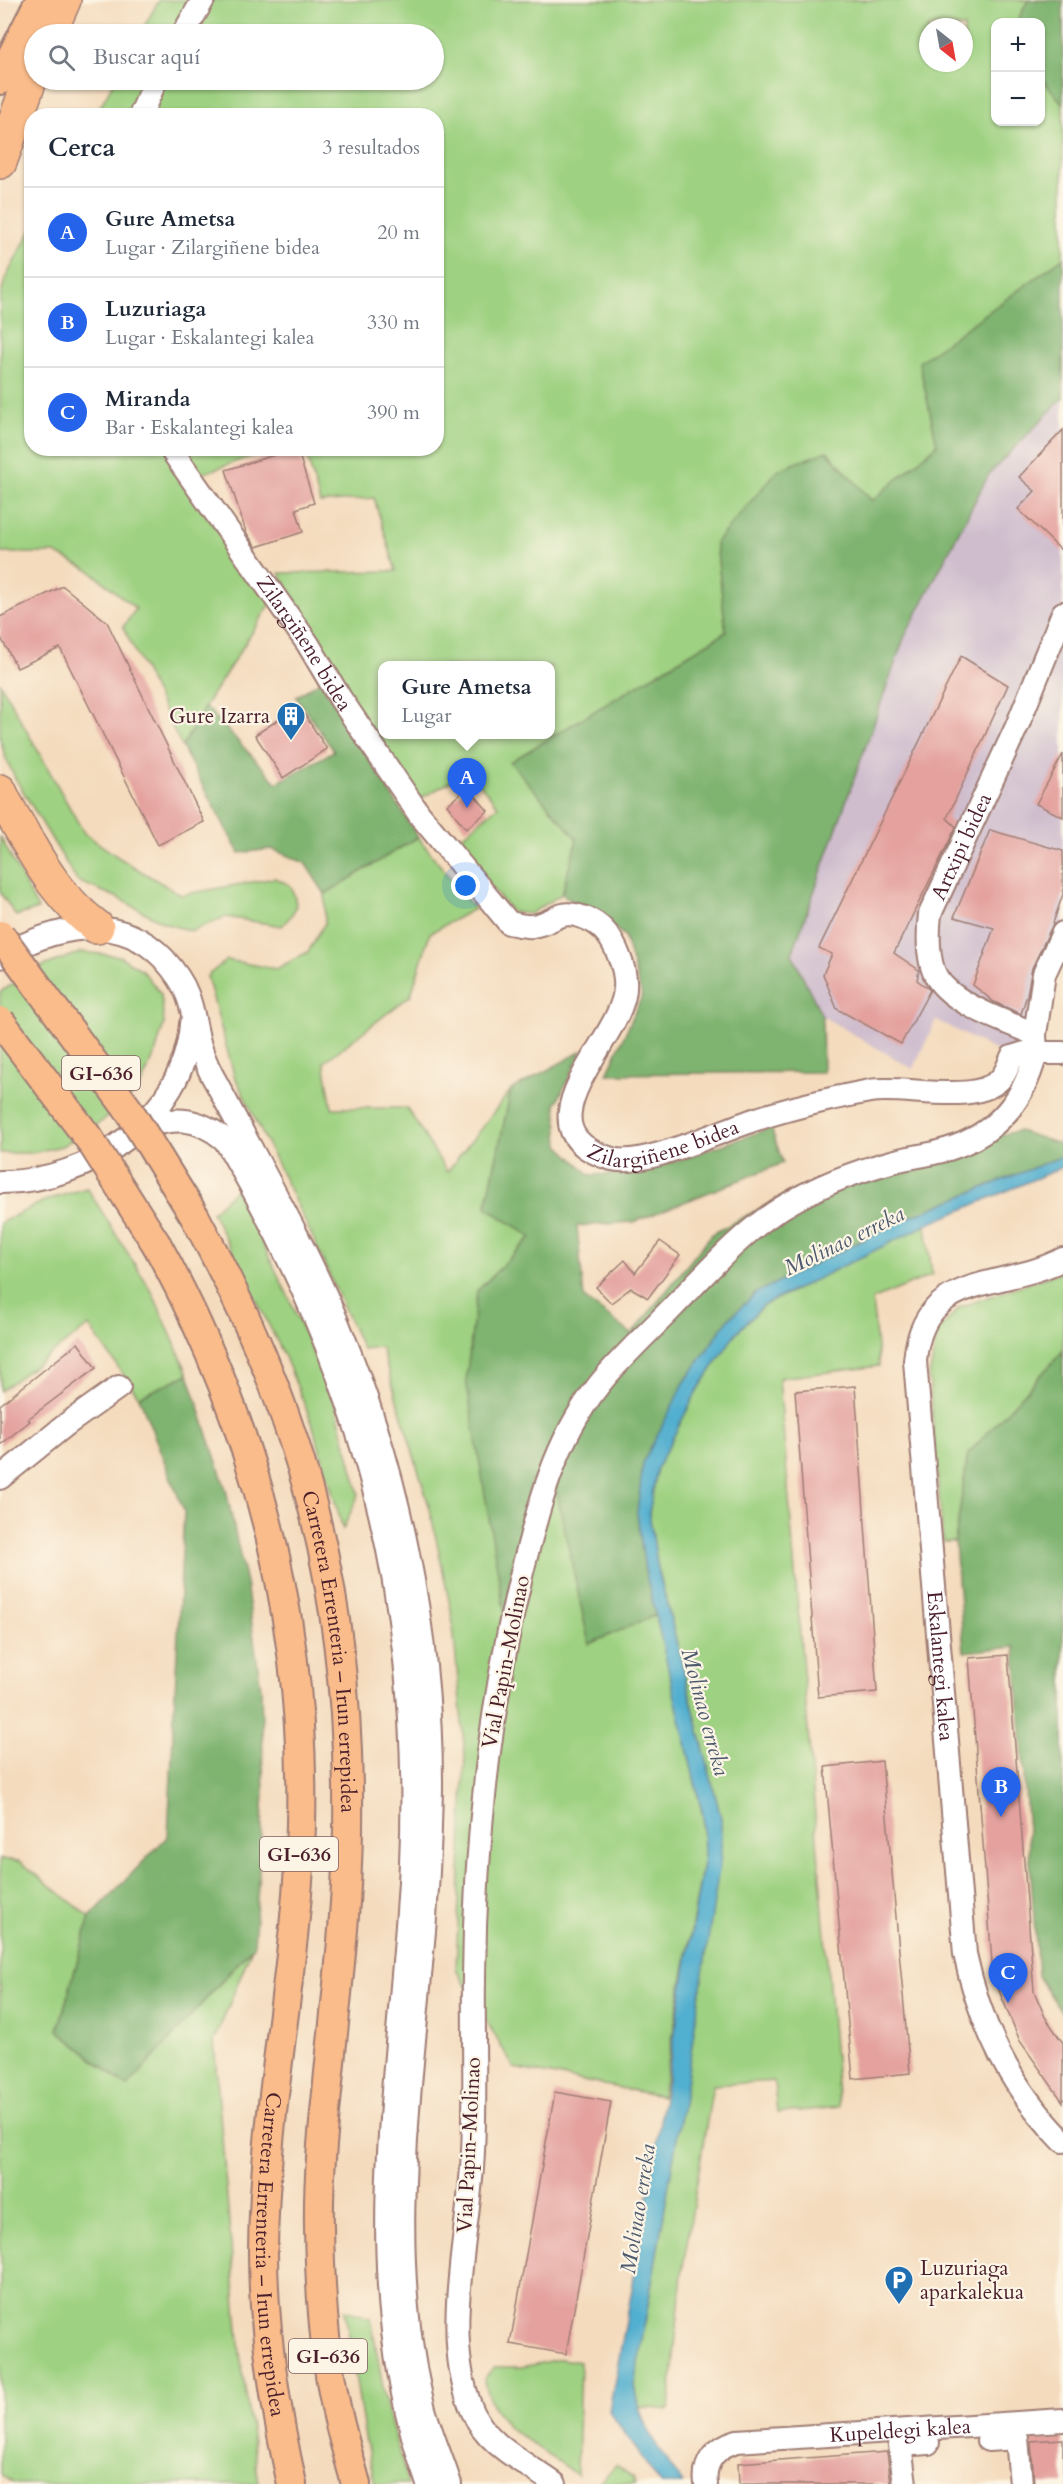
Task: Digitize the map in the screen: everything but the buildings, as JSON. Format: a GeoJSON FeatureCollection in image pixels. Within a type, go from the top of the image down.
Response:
{"type":"FeatureCollection","features":[{"type":"Feature","properties":{"kind":"highway"},"geometry":{"type":"LineString","coordinates":[[53,24],[64,0]]}},
{"type":"Feature","properties":{"kind":"highway"},"geometry":{"type":"LineString","coordinates":[[0,162],[26,90]]}},
{"type":"Feature","properties":{"kind":"highway"},"geometry":{"type":"LineString","coordinates":[[0,791],[39,864],[56,889],[76,912],[97,927]]}},
{"type":"Feature","properties":{"kind":"main road"},"geometry":{"type":"LineString","coordinates":[[28,24],[40,0]]}},
{"type":"Feature","properties":{"kind":"main road"},"geometry":{"type":"LineString","coordinates":[[0,80],[24,32]]}},
{"type":"Feature","properties":{"kind":"main road","name":"Carretera Errenteria – Irun errepidea"},"geometry":{"type":"LineString","coordinates":[[0,935],[130,1112],[195,1217],[237,1297],[285,1413],[304,1474],[321,1542],[340,1652],[348,1770],[348,1832],[341,1948],[323,2137],[319,2225],[322,2313],[335,2401],[356,2484]]}},
{"type":"Feature","properties":{"kind":"main road","name":"Carretera Errenteria – Irun errepidea"},"geometry":{"type":"LineString","coordinates":[[0,1021],[90,1140],[157,1245],[197,1319],[242,1434],[276,1552],[294,1656],[301,1758],[301,1827],[292,1945],[267,2183],[263,2250],[268,2350],[278,2419],[292,2484]]}},
{"type":"Feature","properties":{"kind":"street"},"geometry":{"type":"LineString","coordinates":[[189,24],[203,0]]}},
{"type":"Feature","properties":{"kind":"street"},"geometry":{"type":"LineString","coordinates":[[144,108],[152,90]]}},
{"type":"Feature","properties":{"kind":"street","name":"Zilargiñene bidea"},"geometry":{"type":"LineString","coordinates":[[176,456],[308,644],[340,698],[419,814],[509,923],[531,926],[566,913],[593,922],[613,941],[624,970],[625,994],[617,1017],[575,1087],[569,1110],[573,1134],[590,1151],[616,1160],[672,1151],[812,1101],[876,1090],[973,1092],[991,1086],[1003,1076],[1012,1056],[1025,1053],[1036,1044]]}},
{"type":"Feature","properties":{"kind":"street","name":"Artxipi bidea"},"geometry":{"type":"LineString","coordinates":[[1063,614],[1017,726],[930,914],[927,941],[937,978],[957,998],[1036,1044],[1063,1053]]}},
{"type":"Feature","properties":{"kind":"street"},"geometry":{"type":"LineString","coordinates":[[0,957],[26,942],[50,933],[74,928],[97,927],[131,935],[148,945],[178,976],[190,1002],[201,1051],[234,1136],[313,1268],[364,1391],[387,1465],[408,1556],[420,1630],[428,1701],[431,1788],[422,1957],[403,2181],[404,2251],[409,2325],[424,2411],[450,2484]]}},
{"type":"Feature","properties":{"kind":"street"},"geometry":{"type":"LineString","coordinates":[[1036,1044],[1044,974],[1063,933]]}},
{"type":"Feature","properties":{"kind":"street"},"geometry":{"type":"LineString","coordinates":[[6,1185],[38,1180],[75,1169],[115,1147],[138,1129],[156,1108],[178,1072],[190,1037],[190,1002]]}},
{"type":"Feature","properties":{"kind":"street","name":"Vial Papin-Molinao"},"geometry":{"type":"LineString","coordinates":[[555,2484],[522,2463],[490,2438],[478,2422],[466,2390],[457,2339],[473,2152],[474,1976],[482,1815],[492,1715],[506,1639],[542,1495],[564,1438],[585,1402],[609,1372],[754,1227],[785,1206],[844,1178],[898,1160],[943,1151],[972,1139],[995,1125],[1013,1107],[1030,1076],[1036,1044]]}},
{"type":"Feature","properties":{"kind":"street"},"geometry":{"type":"LineString","coordinates":[[138,1129],[160,1121],[190,1121],[215,1132],[234,1136]]}},
{"type":"Feature","properties":{"kind":"street"},"geometry":{"type":"LineString","coordinates":[[246,1157],[348,1399],[370,1469],[389,1548],[403,1633],[410,1703],[413,1786],[411,1864],[386,2177],[386,2252],[391,2327],[413,2437],[428,2484]]}},
{"type":"Feature","properties":{"kind":"street","name":"Eskalantegi kalea"},"geometry":{"type":"LineString","coordinates":[[1062,2141],[1029,2102],[995,2047],[982,2017],[965,1954],[915,1361],[920,1332],[926,1319],[947,1298],[960,1290],[1063,1259]]}},
{"type":"Feature","properties":{"kind":"street"},"geometry":{"type":"LineString","coordinates":[[0,1478],[67,1424],[119,1387]]}},
{"type":"Feature","properties":{"kind":"street","name":"Kupeldegi kalea"},"geometry":{"type":"LineString","coordinates":[[706,2484],[705,2472],[712,2455],[727,2444],[736,2441],[1063,2420]]}},
{"type":"Feature","properties":{"kind":"street"},"geometry":{"type":"LineString","coordinates":[[905,2484],[900,2445],[1017,2438],[1021,2484]]}},
{"type":"Feature","properties":{"kind":"shaded area"},"geometry":{"type":"Polygon","coordinates":[[[1063,398],[1063,962],[1049,996],[1008,1057],[936,1020],[913,1069],[822,1016],[792,954],[904,638],[989,474],[1063,398]]]}},
{"type":"Feature","properties":{"kind":"green space"},"geometry":{"type":"Polygon","coordinates":[[[159,0],[1028,0],[1019,18],[991,18],[991,126],[1045,126],[1045,83],[1063,104],[1063,258],[920,362],[938,445],[872,501],[827,451],[716,542],[726,632],[555,735],[555,661],[378,661],[378,739],[549,739],[511,762],[577,839],[562,894],[530,914],[512,912],[454,843],[498,806],[469,771],[418,800],[369,727],[279,573],[396,571],[374,498],[320,503],[307,456],[444,456],[444,108],[99,108],[109,90],[444,90],[444,24],[146,24],[159,0]]]}},
{"type":"Feature","properties":{"kind":"green space"},"geometry":{"type":"Polygon","coordinates":[[[1028,0],[1063,0],[1063,104],[1045,83],[1045,18],[1019,18],[1028,0]]]}},
{"type":"Feature","properties":{"kind":"green space"},"geometry":{"type":"Polygon","coordinates":[[[24,243],[24,456],[252,456],[182,481],[271,603],[205,706],[182,747],[123,627],[136,609],[89,570],[55,553],[0,553],[0,299],[5,279],[24,243]]]}},
{"type":"Feature","properties":{"kind":"green space"},"geometry":{"type":"Polygon","coordinates":[[[1063,258],[1063,398],[989,474],[904,638],[792,954],[822,1016],[823,1072],[607,1074],[642,996],[624,935],[562,894],[577,839],[510,762],[548,739],[555,739],[555,735],[726,632],[716,542],[778,470],[827,451],[872,501],[937,445],[919,362],[1063,258]]]}},
{"type":"Feature","properties":{"kind":"green space"},"geometry":{"type":"Polygon","coordinates":[[[320,681],[418,837],[325,894],[305,863],[272,849],[239,853],[182,747],[205,706],[277,783],[334,751],[296,697],[320,681]]]}},
{"type":"Feature","properties":{"kind":"green space"},"geometry":{"type":"Polygon","coordinates":[[[0,683],[84,833],[121,859],[181,895],[275,878],[290,885],[293,892],[296,903],[291,916],[282,926],[225,917],[192,931],[166,924],[116,897],[77,881],[15,778],[5,756],[0,739],[0,683]]]}},
{"type":"Feature","properties":{"kind":"green space"},"geometry":{"type":"Polygon","coordinates":[[[0,836],[38,909],[16,916],[0,892],[0,836]]]}},
{"type":"Feature","properties":{"kind":"green space"},"geometry":{"type":"Polygon","coordinates":[[[418,837],[474,909],[430,933],[411,995],[324,1062],[332,1108],[407,1108],[447,1172],[511,1090],[486,1207],[531,1237],[477,1291],[505,1614],[531,1480],[552,1470],[590,1643],[656,1615],[703,1817],[704,1857],[662,2096],[514,2068],[456,1969],[465,1755],[452,1615],[430,1509],[381,1347],[362,1349],[313,1238],[234,1075],[207,976],[227,960],[276,969],[308,952],[325,923],[325,894],[418,837]]]}},
{"type":"Feature","properties":{"kind":"green space"},"geometry":{"type":"Polygon","coordinates":[[[82,952],[119,956],[142,970],[161,994],[164,1023],[155,1054],[138,1091],[101,1122],[62,1146],[32,1153],[0,1153],[0,992],[43,966],[82,952]]]}},
{"type":"Feature","properties":{"kind":"green space"},"geometry":{"type":"Polygon","coordinates":[[[582,1051],[556,1104],[559,1145],[590,1175],[641,1173],[771,1128],[783,1163],[634,1222],[577,1226],[584,1298],[632,1334],[712,1234],[793,1191],[889,1158],[1019,1131],[1063,1145],[1063,1156],[907,1218],[756,1293],[727,1321],[684,1383],[637,1513],[645,1570],[656,1615],[589,1644],[552,1470],[531,1481],[505,1616],[466,1380],[477,1291],[531,1237],[486,1207],[511,1090],[582,1051]]]}},
{"type":"Feature","properties":{"kind":"green space"},"geometry":{"type":"Polygon","coordinates":[[[87,1188],[152,1292],[188,1374],[139,1397],[89,1326],[0,1391],[0,1223],[44,1201],[87,1188]]]}},
{"type":"Feature","properties":{"kind":"green space"},"geometry":{"type":"Polygon","coordinates":[[[236,1189],[290,1300],[336,1407],[359,1494],[343,1529],[312,1423],[285,1357],[212,1212],[236,1189]]]}},
{"type":"Feature","properties":{"kind":"green space"},"geometry":{"type":"Polygon","coordinates":[[[926,1225],[932,1275],[872,1300],[879,1366],[779,1378],[839,2107],[777,2113],[774,2081],[713,2085],[682,2273],[669,2410],[638,2407],[634,2386],[684,2097],[721,1818],[658,1568],[649,1513],[657,1468],[696,1393],[735,1334],[764,1305],[926,1225]]]}},
{"type":"Feature","properties":{"kind":"green space"},"geometry":{"type":"Polygon","coordinates":[[[1063,1271],[1063,1351],[968,1454],[955,1542],[943,1542],[929,1377],[938,1331],[960,1307],[1063,1271]]]}},
{"type":"Feature","properties":{"kind":"green space"},"geometry":{"type":"Polygon","coordinates":[[[1063,1351],[1063,2014],[1038,1976],[1015,1647],[964,1652],[955,1542],[968,1454],[1063,1351]]]}},
{"type":"Feature","properties":{"kind":"green space"},"geometry":{"type":"Polygon","coordinates":[[[188,1374],[226,1490],[246,1583],[261,1689],[264,1794],[254,1945],[127,2087],[58,2030],[90,1917],[168,1836],[184,1511],[139,1397],[188,1374]]]}},
{"type":"Feature","properties":{"kind":"green space"},"geometry":{"type":"Polygon","coordinates":[[[0,1859],[19,1861],[90,1917],[58,2030],[127,2087],[252,1948],[214,2042],[240,2354],[259,2484],[15,2484],[0,2474],[0,1859]]]}},
{"type":"Feature","properties":{"kind":"green space"},"geometry":{"type":"Polygon","coordinates":[[[345,2310],[371,2318],[386,2405],[408,2484],[375,2484],[364,2432],[345,2310]]]}},
{"type":"Feature","properties":{"kind":"green space"},"geometry":{"type":"Polygon","coordinates":[[[561,2359],[580,2362],[577,2475],[508,2427],[491,2403],[484,2379],[494,2367],[521,2367],[561,2359]]]}},
{"type":"Feature","properties":{"kind":"green space"},"geometry":{"type":"Polygon","coordinates":[[[616,2465],[633,2478],[636,2484],[598,2484],[616,2465]]]}},
{"type":"Feature","properties":{"kind":"water"},"geometry":{"type":"Polygon","coordinates":[[[1063,1156],[1063,1167],[926,1225],[764,1305],[735,1334],[696,1393],[657,1468],[649,1513],[658,1569],[721,1818],[721,1856],[684,2097],[634,2386],[647,2427],[683,2484],[661,2484],[609,2411],[631,2295],[704,1857],[703,1816],[645,1570],[637,1513],[643,1463],[684,1383],[727,1321],[756,1293],[907,1218],[1063,1156]]]}},
{"type":"Feature","properties":{"kind":"place","name":"Gure Izarra"},"geometry":{"type":"Point","coordinates":[291,742]}},
{"type":"Feature","properties":{"kind":"place","name":"Gure Ametsa"},"geometry":{"type":"Point","coordinates":[467,808]}},
{"type":"Feature","properties":{"kind":"place","name":"Luzuriaga"},"geometry":{"type":"Point","coordinates":[1001,1817]}},
{"type":"Feature","properties":{"kind":"place","name":"Miranda"},"geometry":{"type":"Point","coordinates":[1008,2003]}},
{"type":"Feature","properties":{"kind":"place","name":"Luzuriaga aparkalekua"},"geometry":{"type":"Point","coordinates":[899,2306]}},
{"type":"Feature","properties":{"kind":"water label","name":"Molinao erreka"},"geometry":{"type":"Point","coordinates":[844,1241]}},
{"type":"Feature","properties":{"kind":"water label","name":"Molinao erreka"},"geometry":{"type":"Point","coordinates":[705,1712]}},
{"type":"Feature","properties":{"kind":"water label","name":"Molinao erreka"},"geometry":{"type":"Point","coordinates":[638,2209]}}]}
